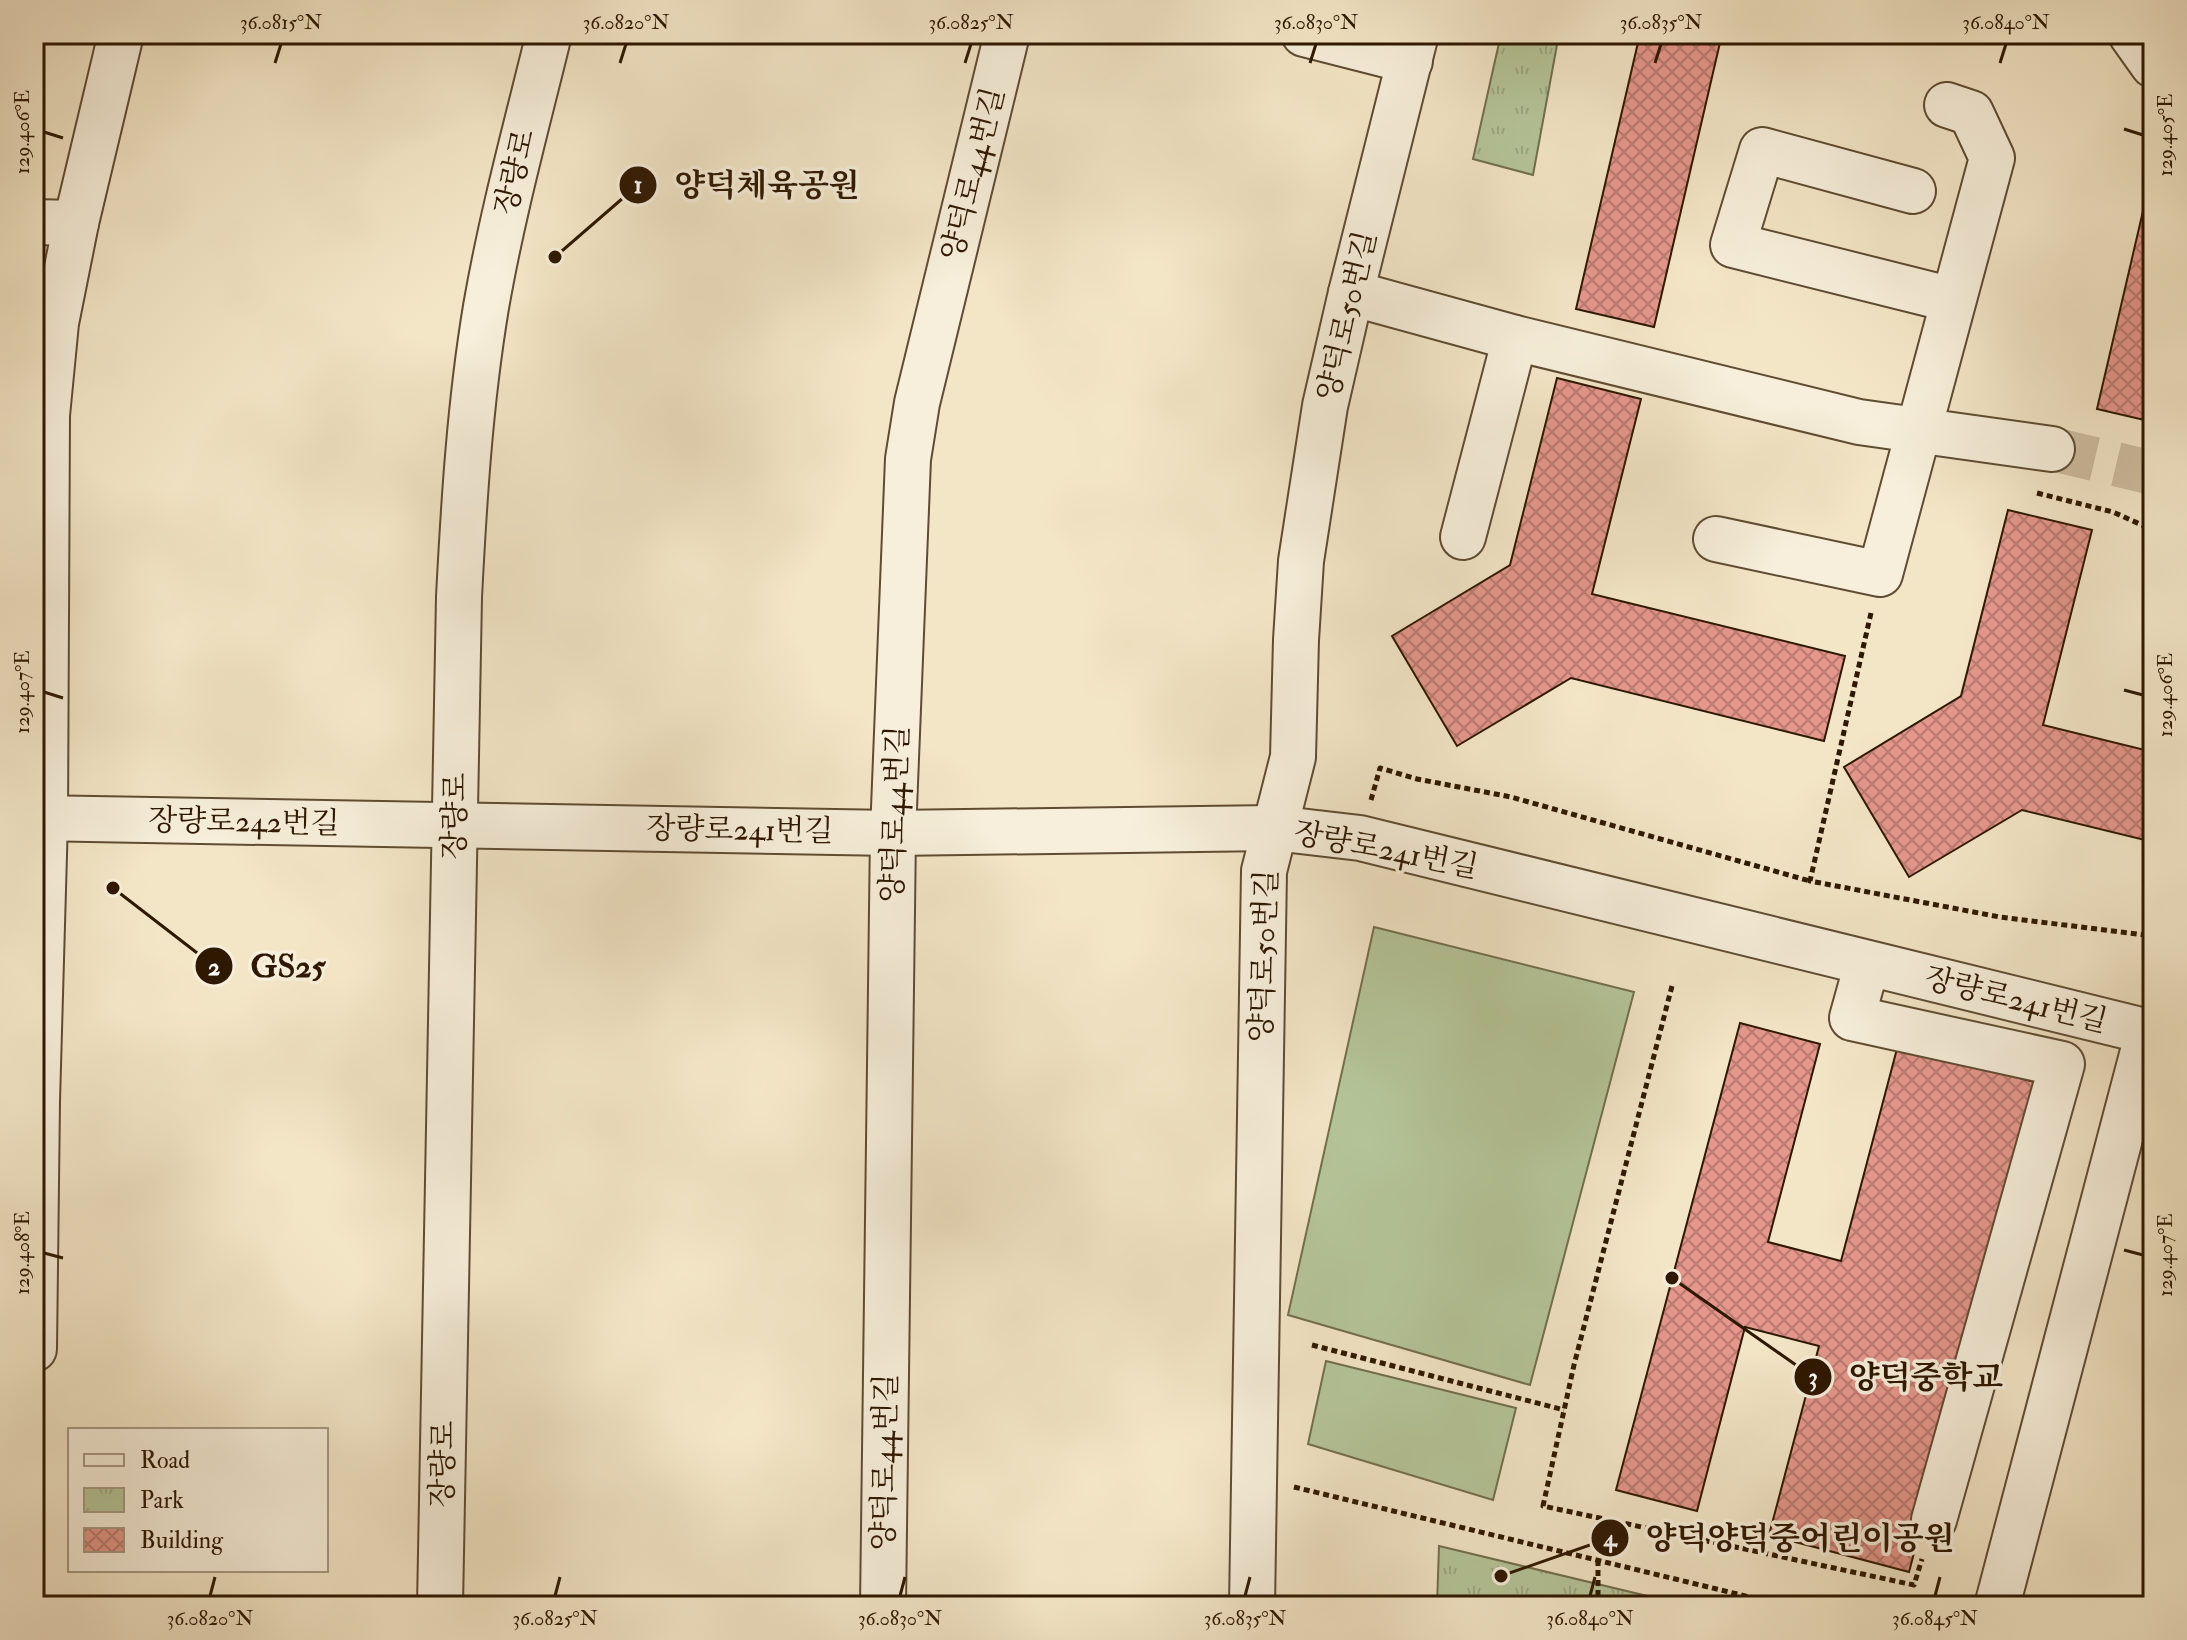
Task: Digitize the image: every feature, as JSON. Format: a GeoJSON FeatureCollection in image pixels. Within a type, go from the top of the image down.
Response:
{"type":"FeatureCollection","features":[{"type":"Feature","properties":{"kind":"street"},"geometry":{"type":"LineString","coordinates":[[34,1349],[39,517],[56,323],[55,222],[121,34]]}},
{"type":"Feature","properties":{"kind":"street","name":"장량로"},"geometry":{"type":"LineString","coordinates":[[440,1606],[459,597],[473,398],[486,306],[506,209],[549,34]]}},
{"type":"Feature","properties":{"kind":"street","name":"양덕로44번길"},"geometry":{"type":"LineString","coordinates":[[883,1606],[893,833],[908,459],[917,403],[1007,34]]}},
{"type":"Feature","properties":{"kind":"street"},"geometry":{"type":"LineString","coordinates":[[1304,34],[1413,48]]}},
{"type":"Feature","properties":{"kind":"street"},"geometry":{"type":"LineString","coordinates":[[2131,34],[2153,65]]}},
{"type":"Feature","properties":{"kind":"street","name":"양덕로50번길"},"geometry":{"type":"LineString","coordinates":[[1252,1606],[1264,871],[1293,757],[1300,576],[1325,406],[1413,48]]}},
{"type":"Feature","properties":{"kind":"street"},"geometry":{"type":"LineString","coordinates":[[1716,539],[1880,574],[1992,158],[1971,113],[1947,105]]}},
{"type":"Feature","properties":{"kind":"street"},"geometry":{"type":"LineString","coordinates":[[1913,191],[1762,150],[1733,245],[1953,300]]}},
{"type":"Feature","properties":{"kind":"street"},"geometry":{"type":"LineString","coordinates":[[1351,293],[1515,338],[1859,422],[2052,449]]}},
{"type":"Feature","properties":{"kind":"street"},"geometry":{"type":"LineString","coordinates":[[1463,537],[1515,338]]}},
{"type":"Feature","properties":{"kind":"street","name":"장량로242번길"},"geometry":{"type":"LineString","coordinates":[[39,818],[455,825]]}},
{"type":"Feature","properties":{"kind":"street","name":"장량로241번길"},"geometry":{"type":"LineString","coordinates":[[455,825],[893,833],[1274,828],[1360,838],[2151,1032]]}},
{"type":"Feature","properties":{"kind":"street"},"geometry":{"type":"LineString","coordinates":[[1867,964],[1852,1018],[2062,1064],[1934,1520]]}},
{"type":"Feature","properties":{"kind":"street"},"geometry":{"type":"LineString","coordinates":[[1997,1606],[2151,1032]]}},
{"type":"Feature","properties":{"kind":"path"},"geometry":{"type":"LineString","coordinates":[[1810,881],[1880,574]]}},
{"type":"Feature","properties":{"kind":"path"},"geometry":{"type":"LineString","coordinates":[[1360,838],[1380,768],[1417,779],[1511,797],[1810,881],[2000,917],[2153,936]]}},
{"type":"Feature","properties":{"kind":"path"},"geometry":{"type":"LineString","coordinates":[[1672,986],[1574,1365],[1543,1506],[1914,1585],[1934,1520]]}},
{"type":"Feature","properties":{"kind":"path"},"geometry":{"type":"LineString","coordinates":[[1312,1345],[1564,1410]]}},
{"type":"Feature","properties":{"kind":"path"},"geometry":{"type":"LineString","coordinates":[[1255,1477],[1787,1606]]}},
{"type":"Feature","properties":{"kind":"path"},"geometry":{"type":"LineString","coordinates":[[1598,1560],[1598,1606]]}},
{"type":"Feature","properties":{"kind":"green space"},"geometry":{"type":"Polygon","coordinates":[[[1501,34],[1559,34],[1533,175],[1473,159],[1501,34]]]}},
{"type":"Feature","properties":{"kind":"green space"},"geometry":{"type":"Polygon","coordinates":[[[1374,927],[1634,992],[1530,1385],[1288,1315],[1374,927]]]}},
{"type":"Feature","properties":{"kind":"green space"},"geometry":{"type":"Polygon","coordinates":[[[1326,1361],[1516,1408],[1493,1500],[1308,1444],[1326,1361]]]}},
{"type":"Feature","properties":{"kind":"green space"},"geometry":{"type":"Polygon","coordinates":[[[1439,1546],[1689,1606],[1437,1606],[1439,1546]]]}},
{"type":"Feature","properties":{"kind":"building"},"geometry":{"type":"Polygon","coordinates":[[[1640,34],[1722,34],[1654,327],[1576,309],[1640,34]]]}},
{"type":"Feature","properties":{"kind":"building"},"geometry":{"type":"Polygon","coordinates":[[[2153,168],[2153,422],[2097,409],[2153,168]]]}},
{"type":"Feature","properties":{"kind":"building"},"geometry":{"type":"Polygon","coordinates":[[[1557,378],[1641,399],[1592,594],[1845,656],[1824,741],[1571,678],[1457,746],[1392,636],[1510,565],[1557,378]]]}},
{"type":"Feature","properties":{"kind":"building"},"geometry":{"type":"Polygon","coordinates":[[[2008,510],[2092,530],[2043,725],[2153,752],[2153,842],[2022,810],[1909,877],[1844,767],[1961,696],[2008,510]]]}},
{"type":"Feature","properties":{"kind":"building"},"geometry":{"type":"Polygon","coordinates":[[[1740,1023],[1820,1044],[1768,1242],[1841,1261],[1898,1045],[2038,1083],[1909,1572],[1769,1535],[1819,1346],[1745,1327],[1697,1511],[1616,1490],[1740,1023]]]}},
{"type":"Feature","properties":{"kind":"tunnel"},"geometry":{"type":"LineString","coordinates":[[2052,449],[2153,473]]}},
{"type":"Feature","properties":{"kind":"place","name":"양덕체육공원"},"geometry":{"type":"Point","coordinates":[555,257]}},
{"type":"Feature","properties":{"kind":"place","name":"GS25"},"geometry":{"type":"Point","coordinates":[113,888]}},
{"type":"Feature","properties":{"kind":"place","name":"양덕중학교"},"geometry":{"type":"Point","coordinates":[1672,1278]}},
{"type":"Feature","properties":{"kind":"place","name":"양덕양덕중어린이공원"},"geometry":{"type":"Point","coordinates":[1501,1576]}}]}
